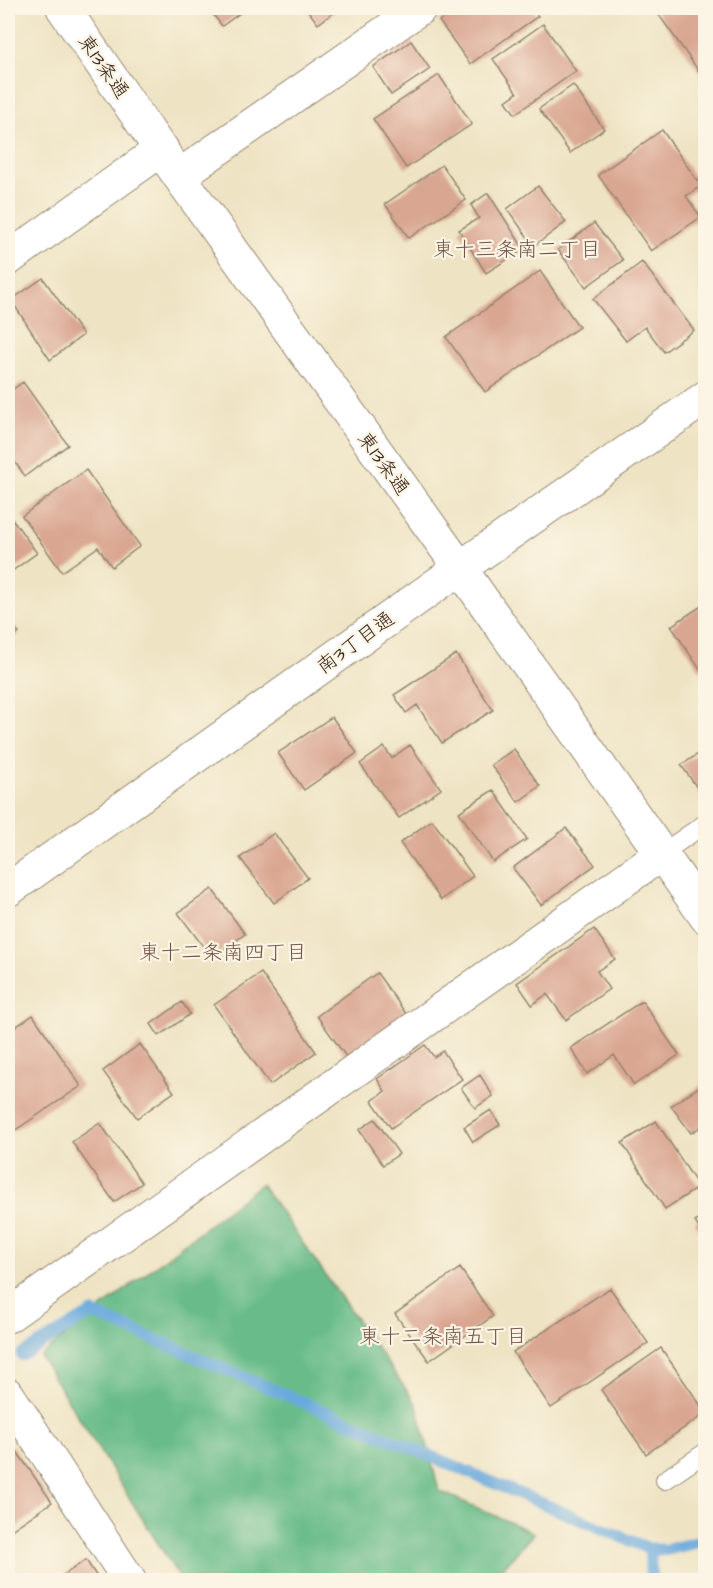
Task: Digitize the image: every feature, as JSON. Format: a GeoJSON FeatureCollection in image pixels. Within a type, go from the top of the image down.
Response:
{"type":"FeatureCollection","features":[{"type":"Feature","properties":{"kind":"street","name":"東13条通"},"geometry":{"type":"LineString","coordinates":[[63,8],[705,917]]}},
{"type":"Feature","properties":{"kind":"street"},"geometry":{"type":"LineString","coordinates":[[180,176],[420,8]]}},
{"type":"Feature","properties":{"kind":"street"},"geometry":{"type":"LineString","coordinates":[[8,259],[162,148]]}},
{"type":"Feature","properties":{"kind":"street","name":"南3丁目通"},"geometry":{"type":"LineString","coordinates":[[8,890],[705,396]]}},
{"type":"Feature","properties":{"kind":"street"},"geometry":{"type":"LineString","coordinates":[[8,1316],[661,854]]}},
{"type":"Feature","properties":{"kind":"street"},"geometry":{"type":"LineString","coordinates":[[8,1395],[129,1581]]}},
{"type":"Feature","properties":{"kind":"lane"},"geometry":{"type":"LineString","coordinates":[[661,854],[705,823]]}},
{"type":"Feature","properties":{"kind":"lane"},"geometry":{"type":"LineString","coordinates":[[665,1480],[705,1452]]}},
{"type":"Feature","properties":{"kind":"green space"},"geometry":{"type":"Polygon","coordinates":[[[261,1184],[417,1405],[439,1491],[534,1533],[492,1580],[181,1580],[40,1356],[261,1184]]]}},
{"type":"Feature","properties":{"kind":"building"},"geometry":{"type":"Polygon","coordinates":[[[208,8],[247,8],[222,26],[208,8]]]}},
{"type":"Feature","properties":{"kind":"building"},"geometry":{"type":"Polygon","coordinates":[[[306,8],[340,8],[318,24],[306,8]]]}},
{"type":"Feature","properties":{"kind":"building"},"geometry":{"type":"Polygon","coordinates":[[[458,8],[532,8],[538,16],[470,64],[439,21],[458,8]]]}},
{"type":"Feature","properties":{"kind":"building"},"geometry":{"type":"Polygon","coordinates":[[[654,8],[706,8],[706,75],[703,77],[654,8]]]}},
{"type":"Feature","properties":{"kind":"building"},"geometry":{"type":"Polygon","coordinates":[[[543,24],[576,71],[515,114],[506,101],[517,93],[493,59],[543,24]]]}},
{"type":"Feature","properties":{"kind":"building"},"geometry":{"type":"Polygon","coordinates":[[[411,41],[430,69],[391,95],[373,67],[411,41]]]}},
{"type":"Feature","properties":{"kind":"building"},"geometry":{"type":"Polygon","coordinates":[[[439,75],[472,124],[406,168],[373,119],[439,75]]]}},
{"type":"Feature","properties":{"kind":"building"},"geometry":{"type":"Polygon","coordinates":[[[573,85],[604,129],[570,153],[539,109],[573,85]]]}},
{"type":"Feature","properties":{"kind":"building"},"geometry":{"type":"Polygon","coordinates":[[[662,130],[701,186],[686,196],[701,217],[651,251],[598,175],[662,130]]]}},
{"type":"Feature","properties":{"kind":"building"},"geometry":{"type":"Polygon","coordinates":[[[442,165],[466,200],[409,238],[385,204],[442,165]]]}},
{"type":"Feature","properties":{"kind":"building"},"geometry":{"type":"Polygon","coordinates":[[[538,186],[566,222],[534,246],[507,209],[538,186]]]}},
{"type":"Feature","properties":{"kind":"building"},"geometry":{"type":"Polygon","coordinates":[[[488,193],[524,249],[486,273],[459,230],[479,218],[471,205],[488,193]]]}},
{"type":"Feature","properties":{"kind":"building"},"geometry":{"type":"Polygon","coordinates":[[[594,223],[623,260],[586,287],[558,250],[594,223]]]}},
{"type":"Feature","properties":{"kind":"building"},"geometry":{"type":"Polygon","coordinates":[[[642,262],[694,330],[664,352],[645,327],[626,341],[593,299],[642,262]]]}},
{"type":"Feature","properties":{"kind":"building"},"geometry":{"type":"Polygon","coordinates":[[[540,271],[579,327],[485,392],[446,337],[540,271]]]}},
{"type":"Feature","properties":{"kind":"building"},"geometry":{"type":"Polygon","coordinates":[[[43,278],[83,335],[50,360],[11,300],[43,278]]]}},
{"type":"Feature","properties":{"kind":"building"},"geometry":{"type":"Polygon","coordinates":[[[23,382],[68,445],[25,476],[8,453],[8,393],[23,382]]]}},
{"type":"Feature","properties":{"kind":"building"},"geometry":{"type":"Polygon","coordinates":[[[86,470],[140,546],[112,567],[98,547],[62,572],[22,516],[86,470]]]}},
{"type":"Feature","properties":{"kind":"building"},"geometry":{"type":"Polygon","coordinates":[[[13,520],[37,553],[8,574],[8,524],[13,520]]]}},
{"type":"Feature","properties":{"kind":"building"},"geometry":{"type":"Polygon","coordinates":[[[706,603],[706,668],[701,671],[671,626],[706,603]]]}},
{"type":"Feature","properties":{"kind":"building"},"geometry":{"type":"Polygon","coordinates":[[[8,618],[19,633],[8,641],[8,618]]]}},
{"type":"Feature","properties":{"kind":"building"},"geometry":{"type":"Polygon","coordinates":[[[456,654],[493,710],[442,743],[417,705],[406,713],[394,695],[456,654]]]}},
{"type":"Feature","properties":{"kind":"building"},"geometry":{"type":"Polygon","coordinates":[[[332,717],[357,753],[304,790],[278,753],[332,717]]]}},
{"type":"Feature","properties":{"kind":"building"},"geometry":{"type":"Polygon","coordinates":[[[410,745],[441,789],[399,818],[360,764],[384,747],[392,758],[410,745]]]}},
{"type":"Feature","properties":{"kind":"building"},"geometry":{"type":"Polygon","coordinates":[[[514,749],[540,786],[518,802],[491,765],[514,749]]]}},
{"type":"Feature","properties":{"kind":"building"},"geometry":{"type":"Polygon","coordinates":[[[706,749],[706,794],[703,796],[681,765],[706,749]]]}},
{"type":"Feature","properties":{"kind":"building"},"geometry":{"type":"Polygon","coordinates":[[[493,790],[527,839],[493,862],[459,812],[493,790]]]}},
{"type":"Feature","properties":{"kind":"building"},"geometry":{"type":"Polygon","coordinates":[[[432,820],[473,876],[441,900],[400,843],[432,820]]]}},
{"type":"Feature","properties":{"kind":"building"},"geometry":{"type":"Polygon","coordinates":[[[566,828],[595,865],[541,905],[513,868],[566,828]]]}},
{"type":"Feature","properties":{"kind":"building"},"geometry":{"type":"Polygon","coordinates":[[[274,833],[308,878],[274,903],[240,858],[274,833]]]}},
{"type":"Feature","properties":{"kind":"building"},"geometry":{"type":"Polygon","coordinates":[[[212,889],[245,934],[212,958],[178,913],[212,889]]]}},
{"type":"Feature","properties":{"kind":"building"},"geometry":{"type":"Polygon","coordinates":[[[594,929],[615,959],[597,971],[609,989],[566,1020],[547,994],[532,1005],[517,983],[594,929]]]}},
{"type":"Feature","properties":{"kind":"building"},"geometry":{"type":"Polygon","coordinates":[[[261,973],[316,1052],[270,1085],[214,1005],[261,973]]]}},
{"type":"Feature","properties":{"kind":"building"},"geometry":{"type":"Polygon","coordinates":[[[377,973],[407,1015],[347,1058],[317,1016],[377,973]]]}},
{"type":"Feature","properties":{"kind":"building"},"geometry":{"type":"Polygon","coordinates":[[[642,1001],[679,1055],[634,1085],[614,1055],[587,1074],[571,1048],[642,1001]]]}},
{"type":"Feature","properties":{"kind":"building"},"geometry":{"type":"Polygon","coordinates":[[[182,1002],[190,1014],[159,1036],[151,1024],[182,1002]]]}},
{"type":"Feature","properties":{"kind":"building"},"geometry":{"type":"Polygon","coordinates":[[[33,1015],[81,1086],[14,1131],[8,1122],[8,1032],[33,1015]]]}},
{"type":"Feature","properties":{"kind":"building"},"geometry":{"type":"Polygon","coordinates":[[[140,1044],[174,1092],[137,1118],[103,1071],[140,1044]]]}},
{"type":"Feature","properties":{"kind":"building"},"geometry":{"type":"Polygon","coordinates":[[[425,1045],[434,1057],[443,1051],[462,1079],[391,1128],[372,1101],[385,1091],[377,1079],[425,1045]]]}},
{"type":"Feature","properties":{"kind":"building"},"geometry":{"type":"Polygon","coordinates":[[[480,1075],[493,1096],[475,1108],[461,1088],[480,1075]]]}},
{"type":"Feature","properties":{"kind":"building"},"geometry":{"type":"Polygon","coordinates":[[[706,1082],[706,1123],[691,1133],[671,1106],[706,1082]]]}},
{"type":"Feature","properties":{"kind":"building"},"geometry":{"type":"Polygon","coordinates":[[[491,1110],[500,1125],[473,1142],[464,1127],[491,1110]]]}},
{"type":"Feature","properties":{"kind":"building"},"geometry":{"type":"Polygon","coordinates":[[[375,1119],[399,1154],[383,1165],[359,1130],[375,1119]]]}},
{"type":"Feature","properties":{"kind":"building"},"geometry":{"type":"Polygon","coordinates":[[[656,1121],[699,1187],[665,1209],[622,1143],[656,1121]]]}},
{"type":"Feature","properties":{"kind":"building"},"geometry":{"type":"Polygon","coordinates":[[[100,1123],[142,1183],[114,1202],[72,1142],[100,1123]]]}},
{"type":"Feature","properties":{"kind":"building"},"geometry":{"type":"Polygon","coordinates":[[[706,1215],[706,1239],[695,1222],[706,1215]]]}},
{"type":"Feature","properties":{"kind":"building"},"geometry":{"type":"Polygon","coordinates":[[[460,1268],[493,1316],[429,1361],[395,1314],[460,1268]]]}},
{"type":"Feature","properties":{"kind":"building"},"geometry":{"type":"Polygon","coordinates":[[[610,1288],[648,1343],[551,1408],[513,1352],[610,1288]]]}},
{"type":"Feature","properties":{"kind":"building"},"geometry":{"type":"Polygon","coordinates":[[[661,1348],[706,1413],[646,1454],[601,1390],[661,1348]]]}},
{"type":"Feature","properties":{"kind":"building"},"geometry":{"type":"Polygon","coordinates":[[[13,1446],[52,1502],[10,1531],[8,1527],[8,1450],[13,1446]]]}},
{"type":"Feature","properties":{"kind":"building"},"geometry":{"type":"Polygon","coordinates":[[[86,1560],[99,1580],[56,1580],[86,1560]]]}},
{"type":"Feature","properties":{"kind":"waterway"},"geometry":{"type":"LineString","coordinates":[[22,1355],[92,1313],[650,1549],[666,1550],[706,1540]]}},
{"type":"Feature","properties":{"kind":"waterway"},"geometry":{"type":"LineString","coordinates":[[650,1549],[651,1580]]}},
{"type":"Feature","properties":{"kind":"district","name":"東十三条南二丁目"},"geometry":{"type":"Point","coordinates":[517,249]}},
{"type":"Feature","properties":{"kind":"district","name":"東十二条南四丁目"},"geometry":{"type":"Point","coordinates":[223,952]}},
{"type":"Feature","properties":{"kind":"district","name":"東十二条南五丁目"},"geometry":{"type":"Point","coordinates":[443,1336]}}]}
